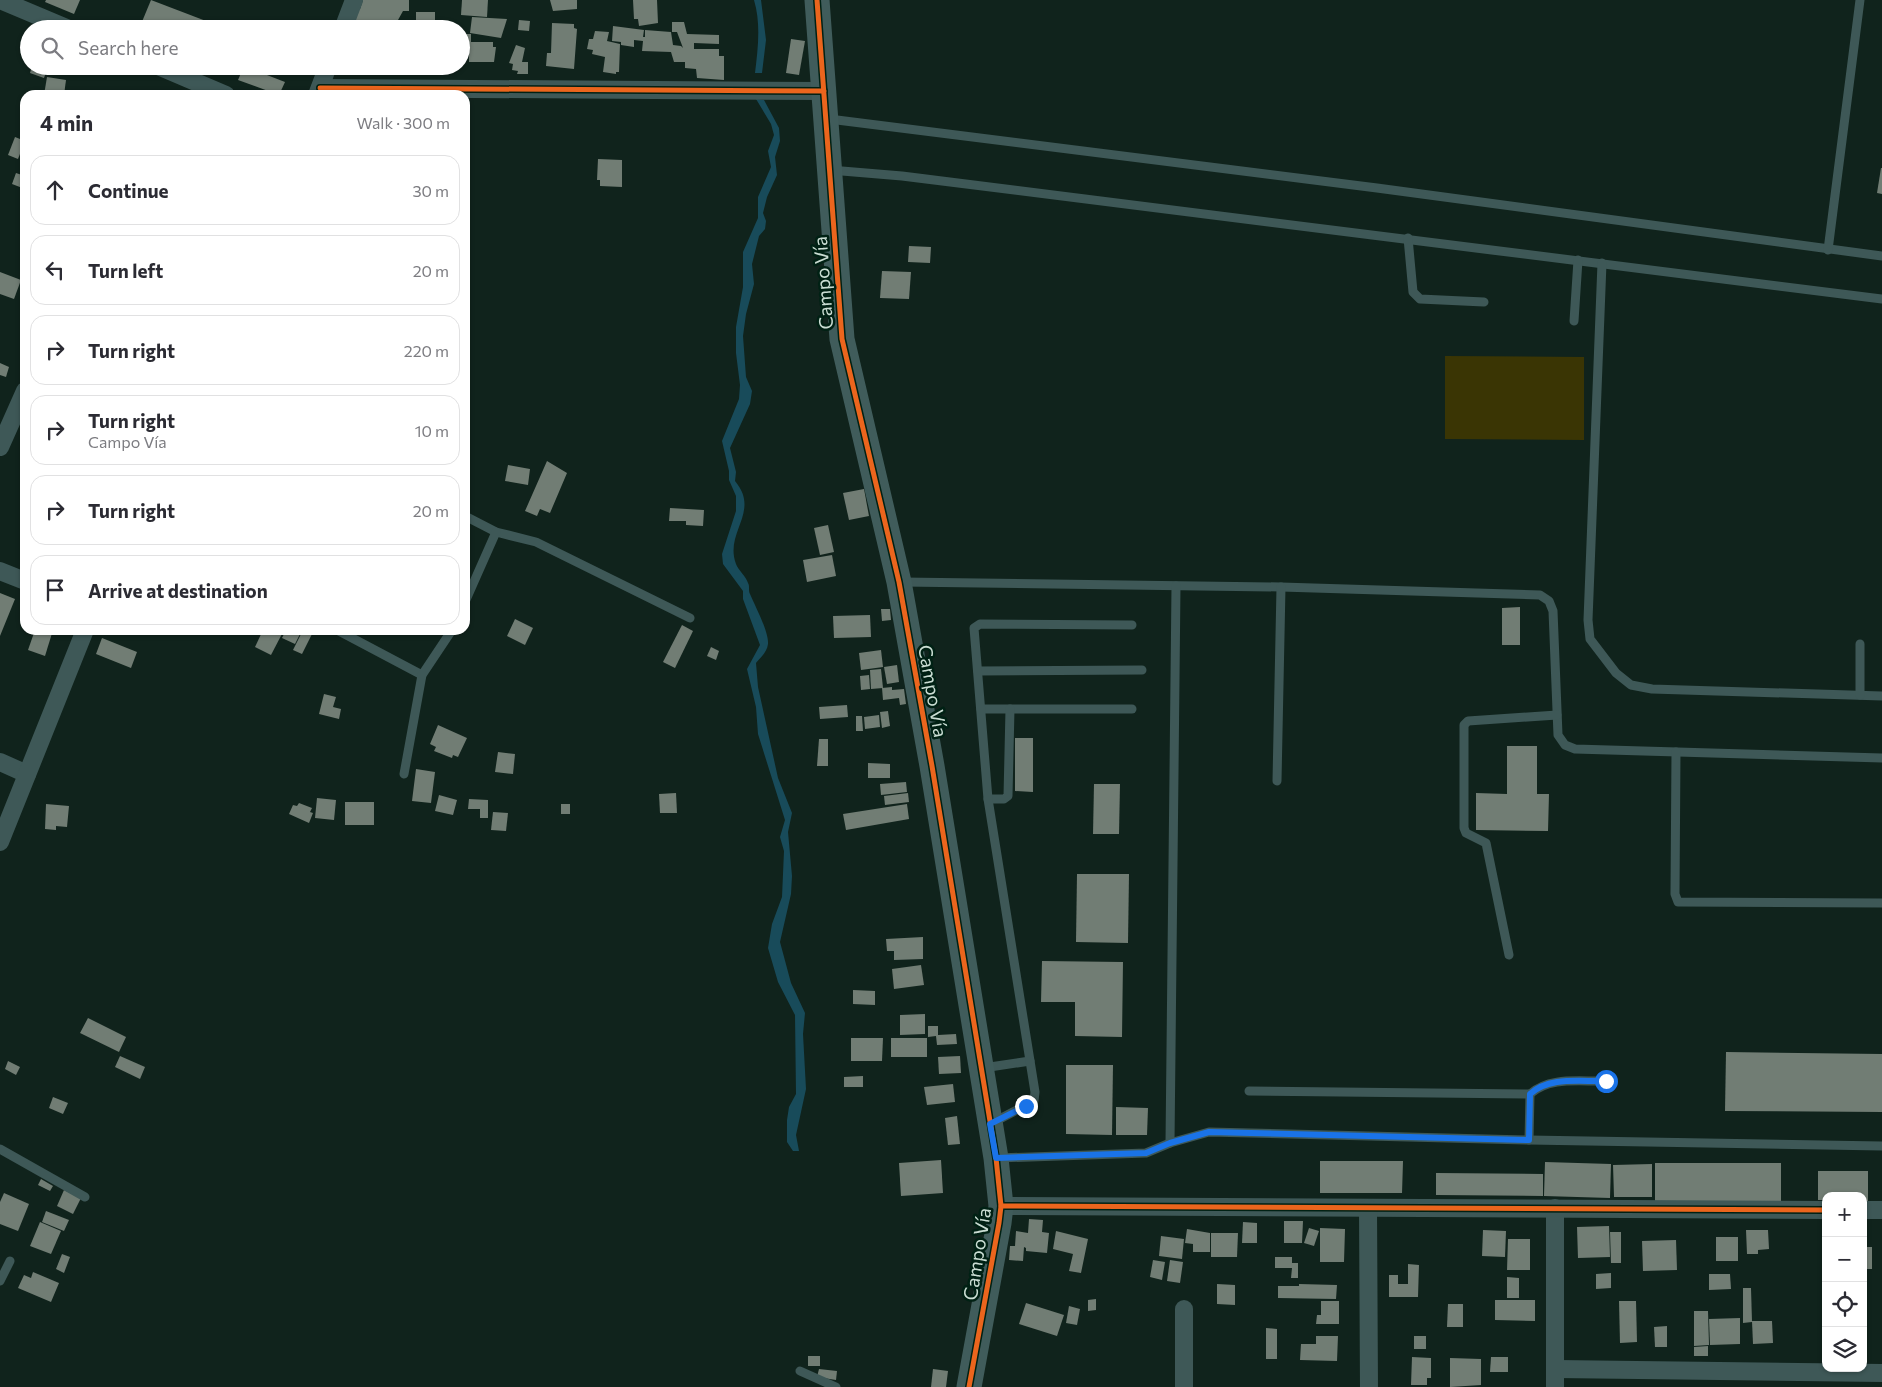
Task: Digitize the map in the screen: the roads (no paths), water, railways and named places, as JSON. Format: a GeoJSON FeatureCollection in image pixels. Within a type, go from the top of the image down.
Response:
{"type":"FeatureCollection","features":[{"type":"Feature","properties":{"kind":"street"},"geometry":{"type":"LineString","coordinates":[[0,0],[48,20]]}},
{"type":"Feature","properties":{"kind":"street"},"geometry":{"type":"LineString","coordinates":[[346,20],[354,0]]}},
{"type":"Feature","properties":{"kind":"street","name":"Campo Vía"},"geometry":{"type":"LineString","coordinates":[[817,0],[842,338],[898,582],[932,766],[996,1158],[1001,1206],[997,1240],[969,1387]]}},
{"type":"Feature","properties":{"kind":"street"},"geometry":{"type":"LineString","coordinates":[[179,75],[214,90]]}},
{"type":"Feature","properties":{"kind":"street"},"geometry":{"type":"LineString","coordinates":[[319,90],[325,75]]}},
{"type":"Feature","properties":{"kind":"street"},"geometry":{"type":"LineString","coordinates":[[470,92],[824,91]]}},
{"type":"Feature","properties":{"kind":"street"},"geometry":{"type":"LineString","coordinates":[[0,447],[20,402]]}},
{"type":"Feature","properties":{"kind":"street"},"geometry":{"type":"LineString","coordinates":[[0,570],[20,579]]}},
{"type":"Feature","properties":{"kind":"street"},"geometry":{"type":"LineString","coordinates":[[0,842],[82,635]]}},
{"type":"Feature","properties":{"kind":"street"},"geometry":{"type":"LineString","coordinates":[[0,762],[27,774]]}},
{"type":"Feature","properties":{"kind":"street"},"geometry":{"type":"LineString","coordinates":[[1001,1206],[1822,1210]]}},
{"type":"Feature","properties":{"kind":"street"},"geometry":{"type":"LineString","coordinates":[[1368,1208],[1369,1387]]}},
{"type":"Feature","properties":{"kind":"street"},"geometry":{"type":"LineString","coordinates":[[1555,1208],[1555,1387]]}},
{"type":"Feature","properties":{"kind":"street"},"geometry":{"type":"LineString","coordinates":[[1867,1210],[1882,1210]]}},
{"type":"Feature","properties":{"kind":"street"},"geometry":{"type":"LineString","coordinates":[[1184,1309],[1184,1387]]}},
{"type":"Feature","properties":{"kind":"street"},"geometry":{"type":"LineString","coordinates":[[1556,1369],[1882,1373]]}},
{"type":"Feature","properties":{"kind":"lane"},"geometry":{"type":"LineString","coordinates":[[1828,250],[1860,0]]}},
{"type":"Feature","properties":{"kind":"lane"},"geometry":{"type":"LineString","coordinates":[[826,118],[1377,188],[1882,256]]}},
{"type":"Feature","properties":{"kind":"lane"},"geometry":{"type":"LineString","coordinates":[[830,170],[902,176],[1408,238],[1882,299]]}},
{"type":"Feature","properties":{"kind":"lane"},"geometry":{"type":"LineString","coordinates":[[1408,238],[1413,292],[1420,299],[1484,302]]}},
{"type":"Feature","properties":{"kind":"lane"},"geometry":{"type":"LineString","coordinates":[[1574,321],[1578,260]]}},
{"type":"Feature","properties":{"kind":"lane"},"geometry":{"type":"LineString","coordinates":[[1602,263],[1588,620],[1590,639],[1616,674],[1631,685],[1652,689],[1882,696]]}},
{"type":"Feature","properties":{"kind":"lane"},"geometry":{"type":"LineString","coordinates":[[470,519],[496,532],[536,542],[690,618]]}},
{"type":"Feature","properties":{"kind":"lane"},"geometry":{"type":"LineString","coordinates":[[470,591],[496,532]]}},
{"type":"Feature","properties":{"kind":"lane"},"geometry":{"type":"LineString","coordinates":[[898,582],[1281,587],[1540,595],[1549,601],[1553,611],[1558,735],[1564,745],[1575,750],[1882,758]]}},
{"type":"Feature","properties":{"kind":"lane"},"geometry":{"type":"LineString","coordinates":[[1170,1143],[1176,586]]}},
{"type":"Feature","properties":{"kind":"lane"},"geometry":{"type":"LineString","coordinates":[[1277,781],[1281,587]]}},
{"type":"Feature","properties":{"kind":"lane"},"geometry":{"type":"LineString","coordinates":[[990,1124],[1034,1101],[1036,1092],[988,799],[974,628],[980,624],[1132,625]]}},
{"type":"Feature","properties":{"kind":"lane"},"geometry":{"type":"LineString","coordinates":[[346,635],[422,675]]}},
{"type":"Feature","properties":{"kind":"lane"},"geometry":{"type":"LineString","coordinates":[[404,774],[422,675],[449,635]]}},
{"type":"Feature","properties":{"kind":"lane"},"geometry":{"type":"LineString","coordinates":[[1860,644],[1860,695]]}},
{"type":"Feature","properties":{"kind":"lane"},"geometry":{"type":"LineString","coordinates":[[978,671],[1142,670]]}},
{"type":"Feature","properties":{"kind":"lane"},"geometry":{"type":"LineString","coordinates":[[980,709],[1132,709]]}},
{"type":"Feature","properties":{"kind":"lane"},"geometry":{"type":"LineString","coordinates":[[988,799],[1004,799],[1008,796],[1010,709]]}},
{"type":"Feature","properties":{"kind":"lane"},"geometry":{"type":"LineString","coordinates":[[1509,955],[1486,843],[1466,833],[1464,828],[1464,725],[1468,721],[1557,715]]}},
{"type":"Feature","properties":{"kind":"lane"},"geometry":{"type":"LineString","coordinates":[[1676,752],[1675,894],[1678,902],[1882,903]]}},
{"type":"Feature","properties":{"kind":"lane"},"geometry":{"type":"LineString","coordinates":[[981,1069],[1030,1061]]}},
{"type":"Feature","properties":{"kind":"lane"},"geometry":{"type":"LineString","coordinates":[[1249,1091],[1530,1094],[1539,1086],[1549,1082],[1606,1081]]}},
{"type":"Feature","properties":{"kind":"lane"},"geometry":{"type":"LineString","coordinates":[[1529,1140],[1530,1094]]}},
{"type":"Feature","properties":{"kind":"lane"},"geometry":{"type":"LineString","coordinates":[[996,1158],[1146,1153],[1170,1143],[1209,1132],[1882,1146]]}},
{"type":"Feature","properties":{"kind":"lane"},"geometry":{"type":"LineString","coordinates":[[0,1149],[85,1197]]}},
{"type":"Feature","properties":{"kind":"lane"},"geometry":{"type":"LineString","coordinates":[[0,1281],[10,1261]]}},
{"type":"Feature","properties":{"kind":"lane"},"geometry":{"type":"LineString","coordinates":[[800,1371],[836,1387]]}},
{"type":"Feature","properties":{"kind":"water"},"geometry":{"type":"Polygon","coordinates":[[[754,0],[761,0],[766,40],[762,73],[755,73],[758,27],[754,0]]]}},
{"type":"Feature","properties":{"kind":"water"},"geometry":{"type":"Polygon","coordinates":[[[756,99],[764,100],[779,128],[780,141],[775,157],[777,175],[767,197],[763,213],[766,221],[765,229],[759,236],[752,264],[754,284],[746,314],[743,336],[746,377],[752,391],[750,404],[730,448],[736,472],[735,481],[742,492],[744,503],[744,512],[734,542],[734,553],[736,564],[749,584],[749,593],[768,639],[764,654],[756,663],[758,687],[778,778],[792,813],[788,832],[792,876],[791,894],[780,942],[791,983],[805,1013],[803,1034],[806,1089],[796,1135],[799,1151],[793,1151],[787,1142],[789,1107],[796,1094],[795,1015],[778,982],[768,948],[772,924],[782,897],[784,851],[780,837],[785,820],[758,734],[756,707],[747,669],[760,645],[743,599],[743,591],[723,564],[722,554],[736,511],[736,496],[729,480],[729,471],[722,441],[739,399],[740,385],[736,353],[736,327],[743,287],[743,252],[758,218],[758,197],[771,167],[768,151],[774,135],[771,124],[756,99]]]}}]}
